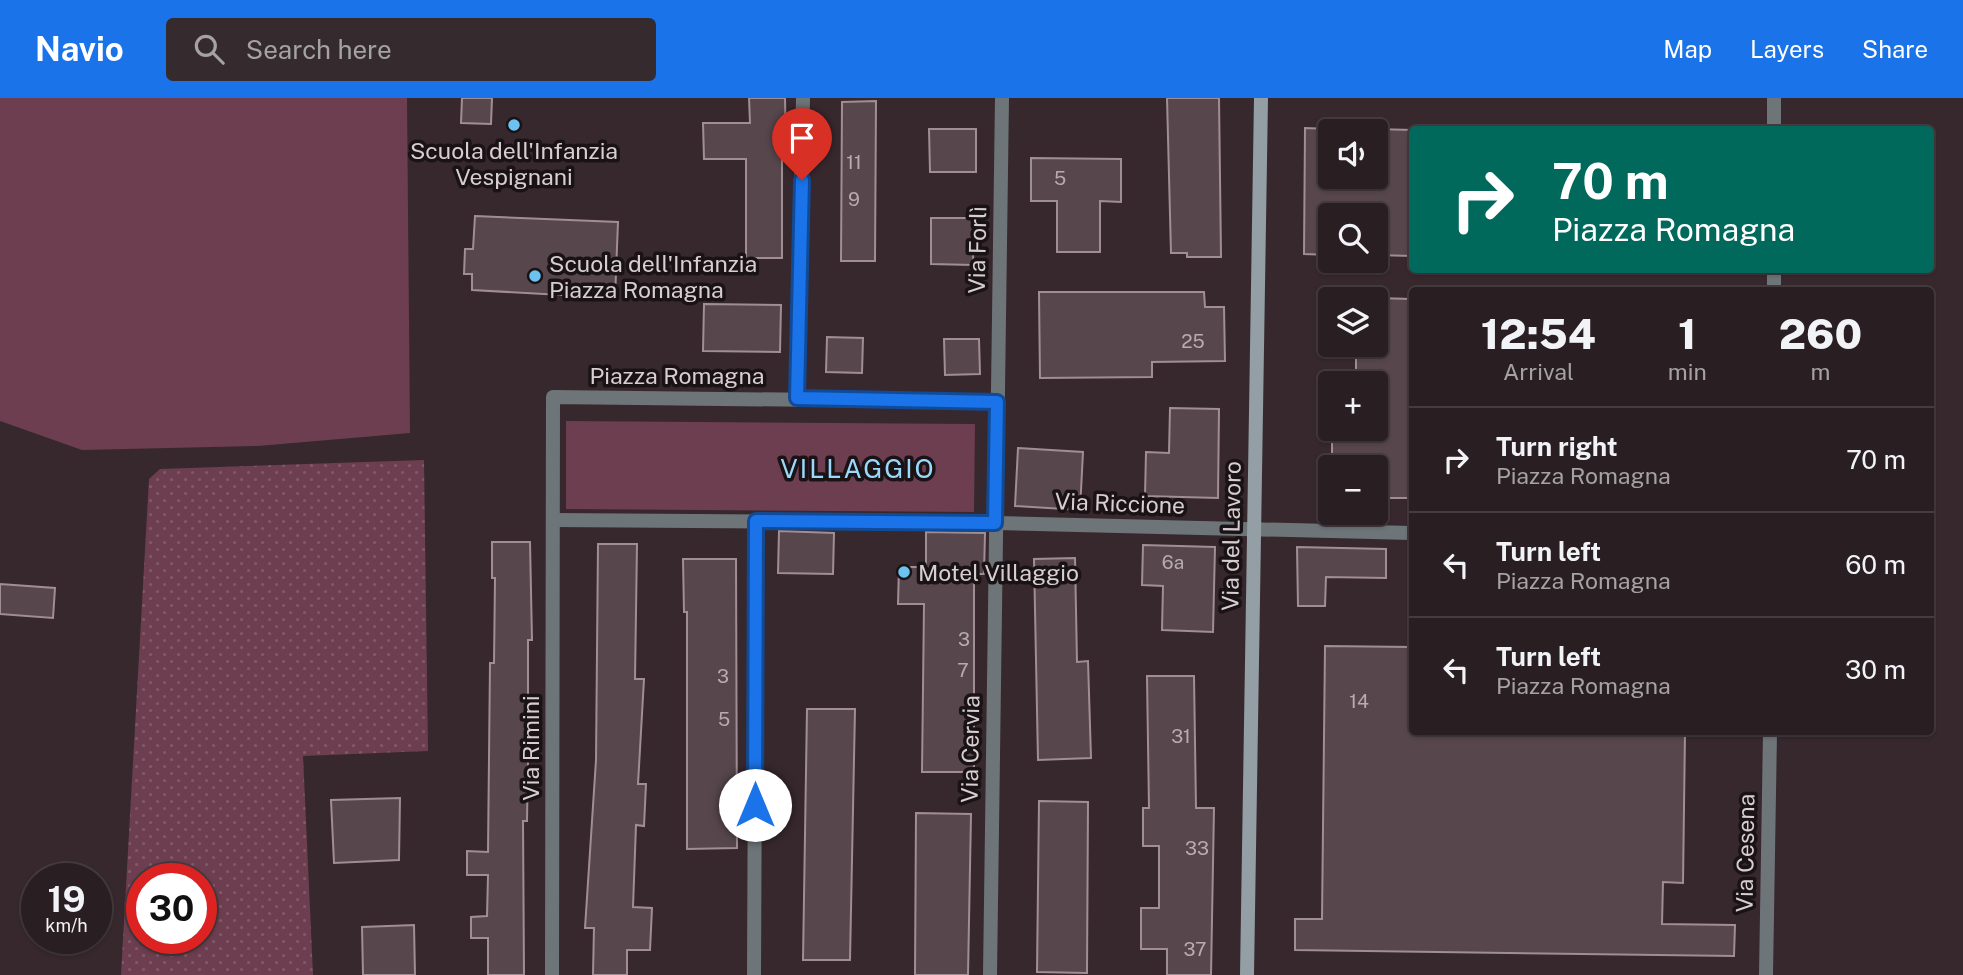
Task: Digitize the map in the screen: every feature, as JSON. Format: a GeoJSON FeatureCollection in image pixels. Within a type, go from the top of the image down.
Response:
{"type":"FeatureCollection","features":[{"type":"Feature","properties":{"kind":"main road","name":"Via del Lavoro"},"geometry":{"type":"LineString","coordinates":[[1247,975],[1261,98]]}},
{"type":"Feature","properties":{"kind":"street"},"geometry":{"type":"LineString","coordinates":[[797,398],[803,98]]}},
{"type":"Feature","properties":{"kind":"street","name":"Via Forlì"},"geometry":{"type":"LineString","coordinates":[[997,402],[1002,98]]}},
{"type":"Feature","properties":{"kind":"street"},"geometry":{"type":"LineString","coordinates":[[1774,98],[1774,126]]}},
{"type":"Feature","properties":{"kind":"street","name":"Piazza Romagna"},"geometry":{"type":"LineString","coordinates":[[553,520],[553,397],[997,402]]}},
{"type":"Feature","properties":{"kind":"street"},"geometry":{"type":"LineString","coordinates":[[553,520],[995,523],[997,402]]}},
{"type":"Feature","properties":{"kind":"street","name":"Via Rimini"},"geometry":{"type":"LineString","coordinates":[[552,975],[553,520]]}},
{"type":"Feature","properties":{"kind":"street"},"geometry":{"type":"LineString","coordinates":[[754,975],[756,521]]}},
{"type":"Feature","properties":{"kind":"street","name":"Via Riccione"},"geometry":{"type":"LineString","coordinates":[[995,523],[1409,533]]}},
{"type":"Feature","properties":{"kind":"street","name":"Via Cervia"},"geometry":{"type":"LineString","coordinates":[[990,975],[995,523]]}},
{"type":"Feature","properties":{"kind":"street","name":"Via Cesena"},"geometry":{"type":"LineString","coordinates":[[1766,975],[1770,735]]}},
{"type":"Feature","properties":{"kind":"shaded area"},"geometry":{"type":"Polygon","coordinates":[[[0,98],[407,98],[410,433],[258,446],[82,450],[0,421],[0,98]]]}},
{"type":"Feature","properties":{"kind":"shaded area"},"geometry":{"type":"Polygon","coordinates":[[[566,421],[975,424],[974,512],[566,509],[566,421]]]}},
{"type":"Feature","properties":{"kind":"shaded area"},"geometry":{"type":"Polygon","coordinates":[[[424,460],[428,751],[303,756],[313,975],[121,975],[126,886],[126,954],[217,954],[217,863],[127,863],[149,479],[160,469],[424,460]]]}},
{"type":"Feature","properties":{"kind":"building"},"geometry":{"type":"Polygon","coordinates":[[[462,98],[492,98],[491,124],[461,123],[462,98]]]}},
{"type":"Feature","properties":{"kind":"building"},"geometry":{"type":"Polygon","coordinates":[[[749,98],[785,98],[782,258],[746,258],[746,159],[704,159],[703,123],[750,123],[749,98]]]}},
{"type":"Feature","properties":{"kind":"building"},"geometry":{"type":"Polygon","coordinates":[[[1167,98],[1219,98],[1221,257],[1187,257],[1187,253],[1171,253],[1167,98]]]}},
{"type":"Feature","properties":{"kind":"building"},"geometry":{"type":"Polygon","coordinates":[[[876,101],[875,261],[841,261],[842,102],[876,101]]]}},
{"type":"Feature","properties":{"kind":"building"},"geometry":{"type":"Polygon","coordinates":[[[1305,128],[1318,129],[1318,189],[1388,189],[1388,129],[1409,130],[1409,256],[1388,255],[1388,203],[1318,203],[1318,255],[1304,254],[1305,128]]]}},
{"type":"Feature","properties":{"kind":"building"},"geometry":{"type":"Polygon","coordinates":[[[929,129],[976,129],[976,172],[930,172],[929,129]]]}},
{"type":"Feature","properties":{"kind":"building"},"geometry":{"type":"Polygon","coordinates":[[[1031,158],[1121,159],[1121,202],[1100,201],[1100,252],[1057,252],[1057,201],[1031,201],[1031,158]]]}},
{"type":"Feature","properties":{"kind":"building"},"geometry":{"type":"Polygon","coordinates":[[[475,216],[618,222],[615,298],[472,290],[472,274],[464,274],[465,249],[473,249],[475,216]]]}},
{"type":"Feature","properties":{"kind":"building"},"geometry":{"type":"Polygon","coordinates":[[[931,218],[974,218],[973,265],[931,264],[931,218]]]}},
{"type":"Feature","properties":{"kind":"building"},"geometry":{"type":"Polygon","coordinates":[[[1039,292],[1204,292],[1205,307],[1224,307],[1225,361],[1152,362],[1152,377],[1040,378],[1039,292]]]}},
{"type":"Feature","properties":{"kind":"building"},"geometry":{"type":"Polygon","coordinates":[[[1388,298],[1409,299],[1409,498],[1388,498],[1388,455],[1332,455],[1332,441],[1388,441],[1388,371],[1356,371],[1356,357],[1388,357],[1388,298]]]}},
{"type":"Feature","properties":{"kind":"building"},"geometry":{"type":"Polygon","coordinates":[[[704,304],[781,305],[780,352],[703,351],[704,304]]]}},
{"type":"Feature","properties":{"kind":"building"},"geometry":{"type":"Polygon","coordinates":[[[827,337],[863,338],[862,373],[826,372],[827,337]]]}},
{"type":"Feature","properties":{"kind":"building"},"geometry":{"type":"Polygon","coordinates":[[[944,339],[979,339],[980,374],[945,375],[944,339]]]}},
{"type":"Feature","properties":{"kind":"building"},"geometry":{"type":"Polygon","coordinates":[[[1170,408],[1219,409],[1218,498],[1145,496],[1146,452],[1169,453],[1170,408]]]}},
{"type":"Feature","properties":{"kind":"building"},"geometry":{"type":"Polygon","coordinates":[[[1018,448],[1083,452],[1080,510],[1015,506],[1018,448]]]}},
{"type":"Feature","properties":{"kind":"building"},"geometry":{"type":"Polygon","coordinates":[[[779,531],[834,533],[833,574],[778,573],[779,531]]]}},
{"type":"Feature","properties":{"kind":"building"},"geometry":{"type":"Polygon","coordinates":[[[926,532],[985,533],[984,574],[974,574],[974,772],[922,772],[924,604],[898,604],[899,567],[926,567],[926,532]]]}},
{"type":"Feature","properties":{"kind":"building"},"geometry":{"type":"Polygon","coordinates":[[[492,542],[530,542],[532,640],[528,640],[527,821],[523,821],[524,975],[488,975],[488,938],[471,938],[471,917],[487,916],[488,875],[467,875],[467,851],[488,852],[490,663],[494,663],[495,578],[492,578],[492,542]]]}},
{"type":"Feature","properties":{"kind":"building"},"geometry":{"type":"Polygon","coordinates":[[[598,544],[637,544],[635,679],[644,679],[638,784],[646,784],[644,826],[636,825],[633,907],[652,908],[650,950],[627,950],[627,975],[593,975],[594,928],[585,928],[596,760],[598,544]]]}},
{"type":"Feature","properties":{"kind":"building"},"geometry":{"type":"Polygon","coordinates":[[[1143,545],[1215,547],[1213,632],[1162,630],[1163,586],[1142,585],[1143,545]]]}},
{"type":"Feature","properties":{"kind":"building"},"geometry":{"type":"Polygon","coordinates":[[[1297,547],[1386,549],[1386,578],[1326,577],[1325,606],[1298,606],[1297,547]]]}},
{"type":"Feature","properties":{"kind":"building"},"geometry":{"type":"Polygon","coordinates":[[[1075,558],[1077,662],[1088,661],[1091,758],[1038,760],[1034,559],[1075,558]]]}},
{"type":"Feature","properties":{"kind":"building"},"geometry":{"type":"Polygon","coordinates":[[[683,559],[736,559],[737,848],[687,849],[687,612],[684,612],[683,559]]]}},
{"type":"Feature","properties":{"kind":"building"},"geometry":{"type":"Polygon","coordinates":[[[0,584],[55,588],[53,618],[0,614],[0,584]]]}},
{"type":"Feature","properties":{"kind":"building"},"geometry":{"type":"Polygon","coordinates":[[[1325,646],[1409,647],[1409,735],[1685,735],[1683,883],[1663,882],[1662,924],[1735,925],[1734,956],[1295,950],[1295,919],[1322,919],[1325,646]]]}},
{"type":"Feature","properties":{"kind":"building"},"geometry":{"type":"Polygon","coordinates":[[[1147,676],[1194,676],[1196,808],[1214,808],[1211,975],[1167,975],[1167,949],[1141,949],[1141,908],[1159,908],[1159,846],[1143,846],[1143,808],[1149,808],[1147,676]]]}},
{"type":"Feature","properties":{"kind":"building"},"geometry":{"type":"Polygon","coordinates":[[[807,709],[855,709],[850,960],[803,960],[807,709]]]}},
{"type":"Feature","properties":{"kind":"building"},"geometry":{"type":"Polygon","coordinates":[[[400,798],[399,860],[334,863],[331,800],[400,798]]]}},
{"type":"Feature","properties":{"kind":"building"},"geometry":{"type":"Polygon","coordinates":[[[1039,801],[1088,802],[1087,973],[1037,972],[1039,801]]]}},
{"type":"Feature","properties":{"kind":"building"},"geometry":{"type":"Polygon","coordinates":[[[916,813],[971,814],[968,975],[915,975],[916,813]]]}},
{"type":"Feature","properties":{"kind":"building"},"geometry":{"type":"Polygon","coordinates":[[[414,925],[415,975],[363,975],[362,927],[414,925]]]}},
{"type":"Feature","properties":{"kind":"place","name":"Scuola dell'Infanzia Vespignani"},"geometry":{"type":"Point","coordinates":[514,125]}},
{"type":"Feature","properties":{"kind":"place","name":"Scuola dell'Infanzia Piazza Romagna"},"geometry":{"type":"Point","coordinates":[535,276]}},
{"type":"Feature","properties":{"kind":"place","name":"Motel Villaggio"},"geometry":{"type":"Point","coordinates":[904,572]}},
{"type":"Feature","properties":{"kind":"district","name":"VILLAGGIO"},"geometry":{"type":"Point","coordinates":[858,468]}},
{"type":"Feature","properties":{"kind":"route"},"geometry":{"type":"LineString","coordinates":[[755,805],[756,521],[995,523],[997,402],[797,398],[802,180]]}}]}
